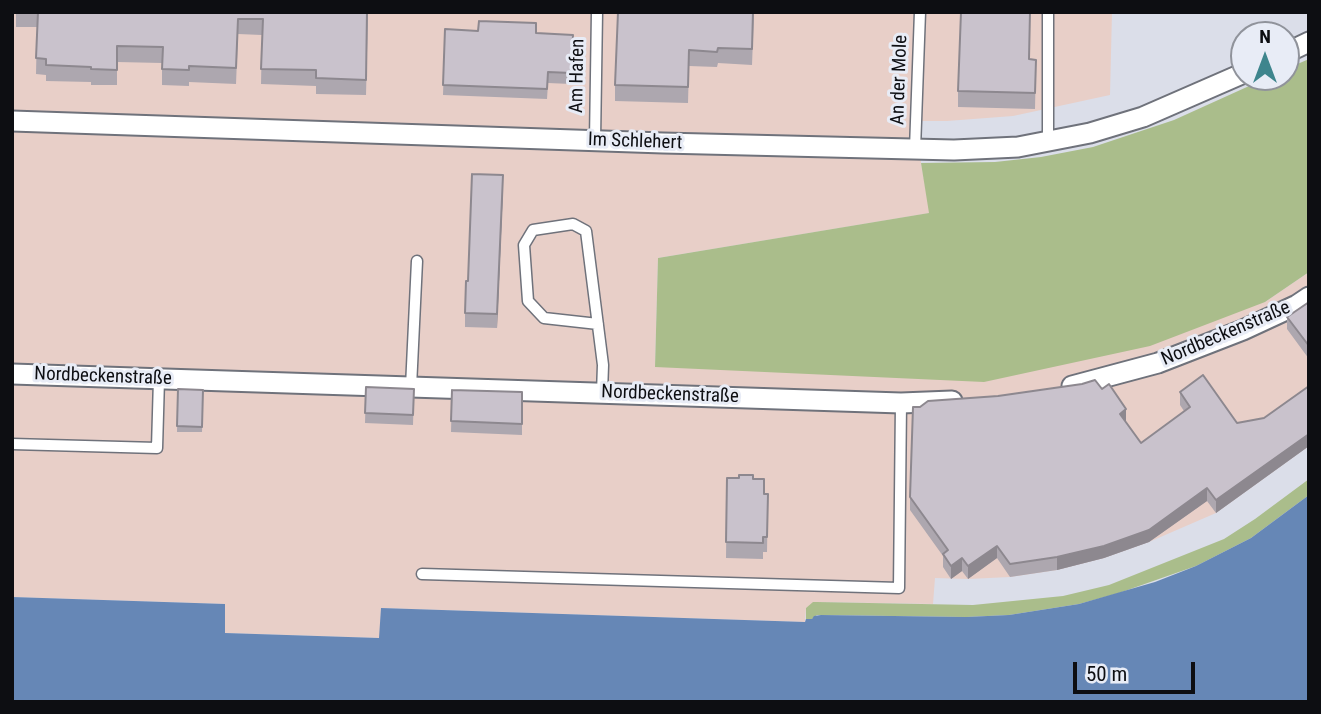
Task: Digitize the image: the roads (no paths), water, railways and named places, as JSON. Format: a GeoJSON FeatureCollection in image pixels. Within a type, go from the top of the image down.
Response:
{"type":"FeatureCollection","features":[{"type":"Feature","properties":{"kind":"street","name":"Im Schlehert"},"geometry":{"type":"LineString","coordinates":[[12,121],[954,150],[1018,147],[1090,133],[1143,117],[1230,78]]}},
{"type":"Feature","properties":{"kind":"street","name":"Nordbeckenstraße"},"geometry":{"type":"LineString","coordinates":[[1055,389],[1158,363],[1243,330],[1309,297]]}},
{"type":"Feature","properties":{"kind":"street","name":"Nordbeckenstraße"},"geometry":{"type":"LineString","coordinates":[[12,374],[159,384],[411,387],[901,403],[966,400]]}},
{"type":"Feature","properties":{"kind":"lane","name":"Am Hafen"},"geometry":{"type":"LineString","coordinates":[[595,140],[597,12]]}},
{"type":"Feature","properties":{"kind":"lane","name":"An der Mole"},"geometry":{"type":"LineString","coordinates":[[915,149],[920,12]]}},
{"type":"Feature","properties":{"kind":"lane"},"geometry":{"type":"LineString","coordinates":[[1048,12],[1048,141]]}},
{"type":"Feature","properties":{"kind":"lane"},"geometry":{"type":"LineString","coordinates":[[598,324],[544,318],[528,301],[524,245],[533,230],[573,224],[586,231],[598,324],[603,365],[601,393]]}},
{"type":"Feature","properties":{"kind":"lane"},"geometry":{"type":"LineString","coordinates":[[411,387],[417,261]]}},
{"type":"Feature","properties":{"kind":"lane"},"geometry":{"type":"LineString","coordinates":[[12,444],[157,448],[159,384]]}},
{"type":"Feature","properties":{"kind":"lane"},"geometry":{"type":"LineString","coordinates":[[422,574],[899,588],[901,403]]}},
{"type":"Feature","properties":{"kind":"water"},"geometry":{"type":"Polygon","coordinates":[[[1309,495],[1309,702],[12,702],[12,597],[225,604],[225,633],[379,638],[381,608],[805,622],[806,619],[821,615],[1009,615],[1079,604],[1155,582],[1196,566],[1251,538],[1309,495]]]}}]}
